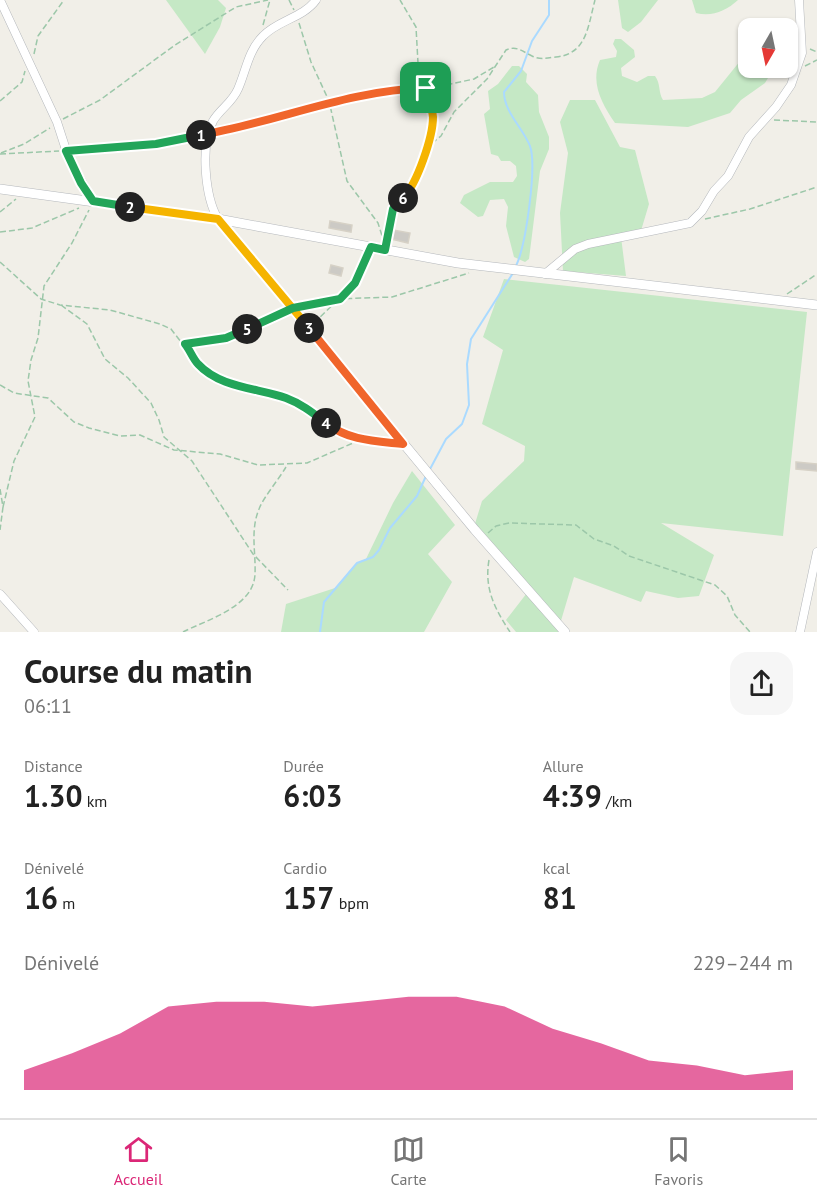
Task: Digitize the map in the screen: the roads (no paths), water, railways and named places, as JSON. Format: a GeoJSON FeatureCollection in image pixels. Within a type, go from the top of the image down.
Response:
{"type":"FeatureCollection","features":[{"type":"Feature","properties":{"kind":"street"},"geometry":{"type":"LineString","coordinates":[[0,0],[57,122],[66,151],[81,183],[93,201]]}},
{"type":"Feature","properties":{"kind":"street"},"geometry":{"type":"LineString","coordinates":[[316,0],[296,17],[262,37],[251,52],[232,101],[216,117],[208,134],[208,196],[218,219],[403,444],[565,632]]}},
{"type":"Feature","properties":{"kind":"street"},"geometry":{"type":"LineString","coordinates":[[544,274],[575,249],[588,243],[690,223],[702,212],[714,191],[728,176],[749,136],[791,85],[803,42],[799,0]]}},
{"type":"Feature","properties":{"kind":"street"},"geometry":{"type":"LineString","coordinates":[[0,189],[218,219],[458,264],[817,305]]}},
{"type":"Feature","properties":{"kind":"street"},"geometry":{"type":"LineString","coordinates":[[800,632],[817,552]]}},
{"type":"Feature","properties":{"kind":"street"},"geometry":{"type":"LineString","coordinates":[[0,594],[34,632]]}},
{"type":"Feature","properties":{"kind":"waterway"},"geometry":{"type":"LineString","coordinates":[[516,266],[529,206],[532,156],[527,139],[510,113],[504,92],[521,71],[532,41],[549,15],[549,0]]}},
{"type":"Feature","properties":{"kind":"waterway"},"geometry":{"type":"LineString","coordinates":[[429,471],[446,439],[462,424],[469,405],[467,364],[471,339],[513,273]]}},
{"type":"Feature","properties":{"kind":"waterway"},"geometry":{"type":"LineString","coordinates":[[320,632],[324,602],[357,563],[373,557],[379,550],[390,528],[417,496],[426,476]]}}]}
